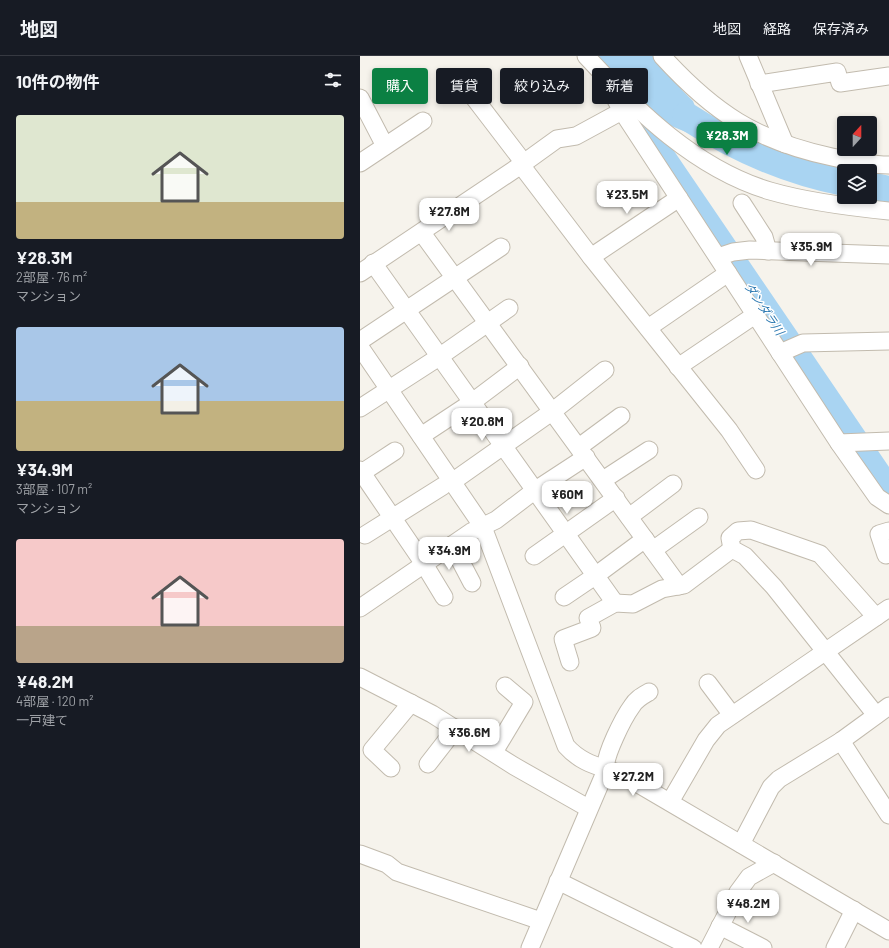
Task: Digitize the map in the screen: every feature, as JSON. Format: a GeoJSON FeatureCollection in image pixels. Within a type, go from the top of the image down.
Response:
{"type":"FeatureCollection","features":[{"type":"Feature","properties":{"kind":"street"},"geometry":{"type":"LineString","coordinates":[[586,56],[597,68]]}},
{"type":"Feature","properties":{"kind":"street"},"geometry":{"type":"LineString","coordinates":[[662,56],[690,86],[728,117],[765,137],[802,151],[843,159],[889,165]]}},
{"type":"Feature","properties":{"kind":"street"},"geometry":{"type":"LineString","coordinates":[[748,56],[785,144]]}},
{"type":"Feature","properties":{"kind":"street"},"geometry":{"type":"LineString","coordinates":[[759,84],[837,72],[840,83],[889,76]]}},
{"type":"Feature","properties":{"kind":"street"},"geometry":{"type":"LineString","coordinates":[[360,98],[385,146]]}},
{"type":"Feature","properties":{"kind":"street"},"geometry":{"type":"LineString","coordinates":[[479,104],[591,257],[729,430],[756,470]]}},
{"type":"Feature","properties":{"kind":"street"},"geometry":{"type":"LineString","coordinates":[[618,104],[679,198],[725,254],[728,273],[755,314],[787,349],[839,443],[877,497],[889,505]]}},
{"type":"Feature","properties":{"kind":"street"},"geometry":{"type":"LineString","coordinates":[[631,104],[671,138],[698,156],[738,179],[769,191],[806,199],[889,211]]}},
{"type":"Feature","properties":{"kind":"street"},"geometry":{"type":"LineString","coordinates":[[615,603],[406,310],[366,268],[523,164],[557,139],[576,136],[622,111]]}},
{"type":"Feature","properties":{"kind":"street"},"geometry":{"type":"LineString","coordinates":[[360,163],[423,121]]}},
{"type":"Feature","properties":{"kind":"street"},"geometry":{"type":"LineString","coordinates":[[591,257],[679,198]]}},
{"type":"Feature","properties":{"kind":"street"},"geometry":{"type":"LineString","coordinates":[[742,203],[764,237],[768,251]]}},
{"type":"Feature","properties":{"kind":"street"},"geometry":{"type":"LineString","coordinates":[[422,232],[679,586]]}},
{"type":"Feature","properties":{"kind":"street"},"geometry":{"type":"LineString","coordinates":[[360,341],[501,247]]}},
{"type":"Feature","properties":{"kind":"street"},"geometry":{"type":"LineString","coordinates":[[725,254],[768,251],[889,255]]}},
{"type":"Feature","properties":{"kind":"street"},"geometry":{"type":"LineString","coordinates":[[648,328],[728,273]]}},
{"type":"Feature","properties":{"kind":"street"},"geometry":{"type":"LineString","coordinates":[[360,408],[439,357],[509,308]]}},
{"type":"Feature","properties":{"kind":"street"},"geometry":{"type":"LineString","coordinates":[[678,367],[755,314]]}},
{"type":"Feature","properties":{"kind":"street"},"geometry":{"type":"LineString","coordinates":[[787,349],[803,343],[889,341]]}},
{"type":"Feature","properties":{"kind":"street"},"geometry":{"type":"LineString","coordinates":[[360,347],[421,436],[448,484],[483,527],[566,746],[573,754],[584,761],[623,775],[889,931]]}},
{"type":"Feature","properties":{"kind":"street"},"geometry":{"type":"LineString","coordinates":[[421,436],[471,403],[520,366]]}},
{"type":"Feature","properties":{"kind":"street"},"geometry":{"type":"LineString","coordinates":[[365,535],[448,484],[553,411],[605,370]]}},
{"type":"Feature","properties":{"kind":"street"},"geometry":{"type":"LineString","coordinates":[[360,608],[471,532],[496,520],[582,452],[621,416]]}},
{"type":"Feature","properties":{"kind":"street"},"geometry":{"type":"LineString","coordinates":[[839,443],[889,441]]}},
{"type":"Feature","properties":{"kind":"street"},"geometry":{"type":"LineString","coordinates":[[602,480],[649,450]]}},
{"type":"Feature","properties":{"kind":"street"},"geometry":{"type":"LineString","coordinates":[[396,451],[361,472],[424,564],[444,597]]}},
{"type":"Feature","properties":{"kind":"street"},"geometry":{"type":"LineString","coordinates":[[629,517],[673,484]]}},
{"type":"Feature","properties":{"kind":"street"},"geometry":{"type":"LineString","coordinates":[[534,556],[616,498]]}},
{"type":"Feature","properties":{"kind":"street"},"geometry":{"type":"LineString","coordinates":[[564,597],[595,576],[699,517]]}},
{"type":"Feature","properties":{"kind":"street"},"geometry":{"type":"LineString","coordinates":[[670,802],[706,740],[718,725],[826,653],[882,613],[820,554],[751,530],[738,530],[730,538],[732,548],[745,556],[774,587],[826,653],[882,710],[841,741],[780,779],[771,787],[741,844]]}},
{"type":"Feature","properties":{"kind":"street"},"geometry":{"type":"LineString","coordinates":[[886,555],[878,534],[889,531]]}},
{"type":"Feature","properties":{"kind":"street"},"geometry":{"type":"LineString","coordinates":[[452,545],[472,583]]}},
{"type":"Feature","properties":{"kind":"street"},"geometry":{"type":"LineString","coordinates":[[570,662],[564,640],[592,628],[588,618],[615,603],[633,604],[662,588],[679,586],[691,581],[732,548]]}},
{"type":"Feature","properties":{"kind":"street"},"geometry":{"type":"LineString","coordinates":[[360,677],[456,728],[588,808]]}},
{"type":"Feature","properties":{"kind":"street"},"geometry":{"type":"LineString","coordinates":[[708,683],[732,715]]}},
{"type":"Feature","properties":{"kind":"street"},"geometry":{"type":"LineString","coordinates":[[494,752],[524,702],[505,686]]}},
{"type":"Feature","properties":{"kind":"street"},"geometry":{"type":"LineString","coordinates":[[530,948],[588,808],[606,770],[606,758],[632,706],[639,697],[648,692]]}},
{"type":"Feature","properties":{"kind":"street"},"geometry":{"type":"LineString","coordinates":[[391,768],[372,750],[411,703]]}},
{"type":"Feature","properties":{"kind":"street"},"geometry":{"type":"LineString","coordinates":[[428,764],[456,728]]}},
{"type":"Feature","properties":{"kind":"street"},"geometry":{"type":"LineString","coordinates":[[841,741],[889,815]]}},
{"type":"Feature","properties":{"kind":"street"},"geometry":{"type":"LineString","coordinates":[[360,854],[387,864],[397,872],[541,921]]}},
{"type":"Feature","properties":{"kind":"street"},"geometry":{"type":"LineString","coordinates":[[708,948],[738,892],[749,877],[774,863]]}},
{"type":"Feature","properties":{"kind":"street"},"geometry":{"type":"LineString","coordinates":[[558,880],[693,948]]}},
{"type":"Feature","properties":{"kind":"street"},"geometry":{"type":"LineString","coordinates":[[835,948],[854,910]]}},
{"type":"Feature","properties":{"kind":"street"},"geometry":{"type":"LineString","coordinates":[[720,926],[763,948]]}},
{"type":"Feature","properties":{"kind":"water"},"geometry":{"type":"Polygon","coordinates":[[[593,56],[655,56],[682,90],[693,101],[698,114],[704,123],[717,132],[721,141],[713,143],[654,119],[639,104],[648,104],[648,68],[605,68],[593,56]]]}},
{"type":"Feature","properties":{"kind":"waterway"},"geometry":{"type":"LineString","coordinates":[[686,116],[742,148],[802,171],[837,180]]}},
{"type":"Feature","properties":{"kind":"waterway","name":"ダンダラ川"},"geometry":{"type":"LineString","coordinates":[[643,124],[647,136],[889,492]]}},
{"type":"Feature","properties":{"kind":"waterway"},"geometry":{"type":"LineString","coordinates":[[877,187],[889,190]]}}]}
